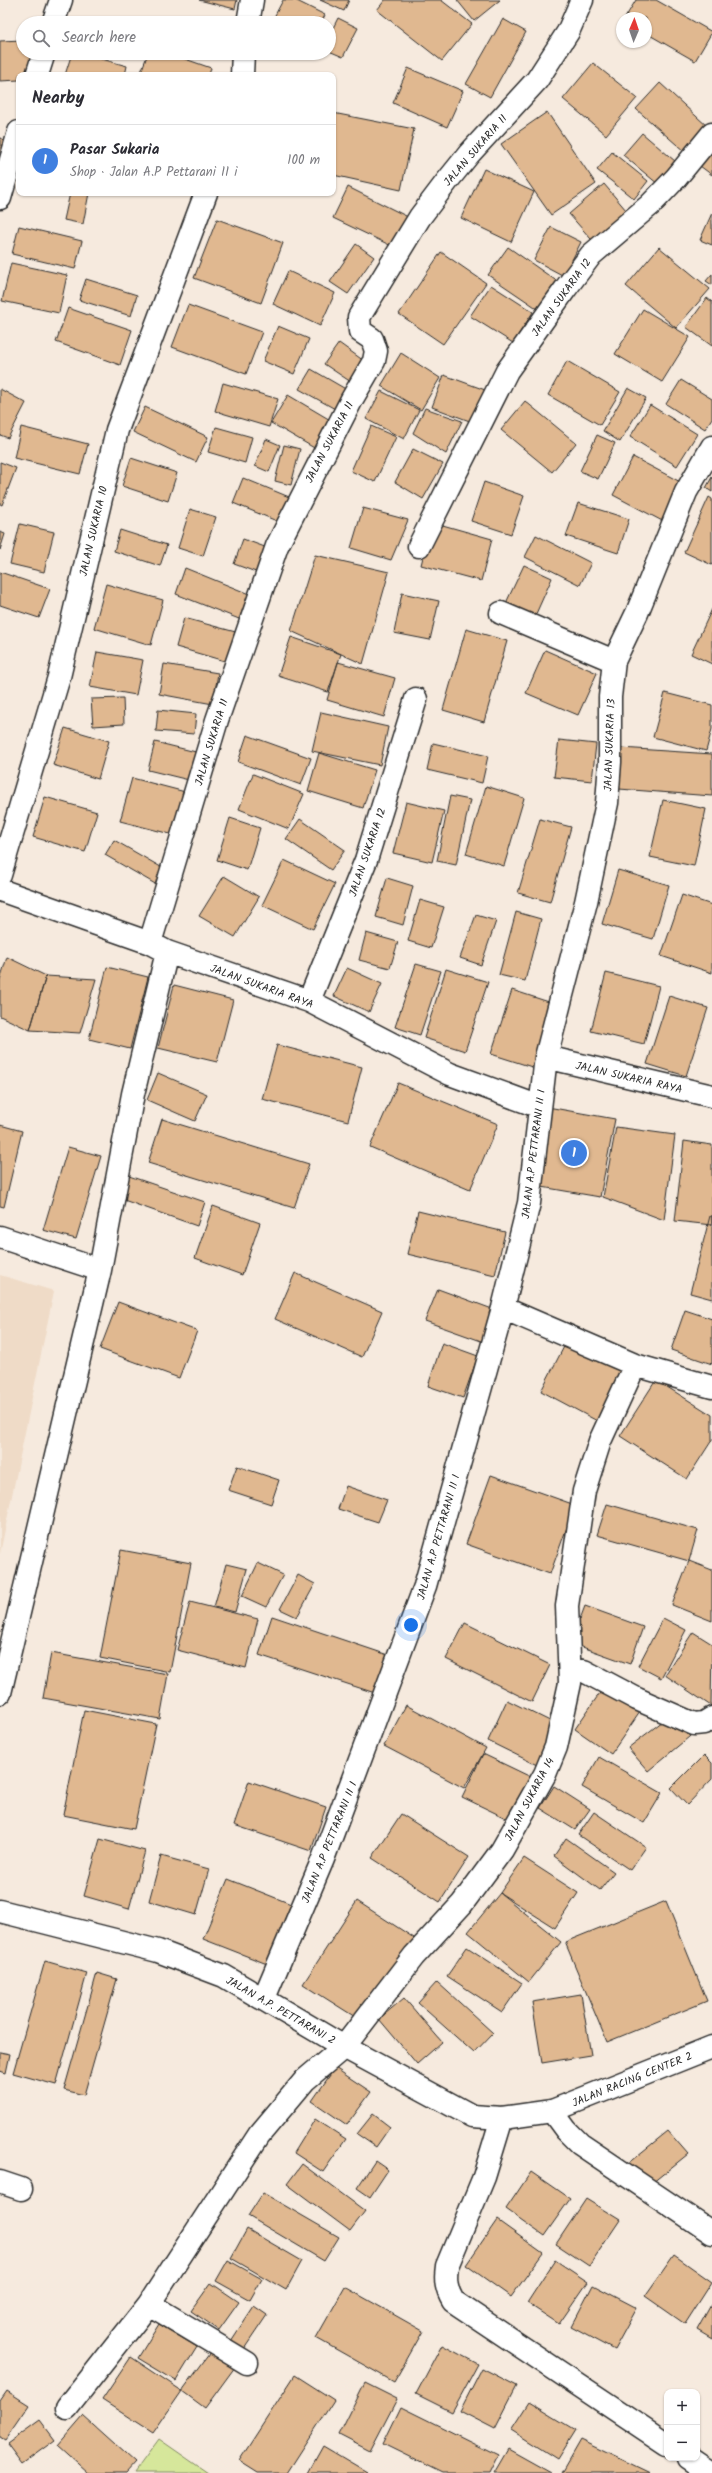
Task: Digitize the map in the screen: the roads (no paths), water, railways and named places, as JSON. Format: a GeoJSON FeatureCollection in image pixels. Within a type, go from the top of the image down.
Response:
{"type":"FeatureCollection","features":[{"type":"Feature","properties":{"kind":"street"},"geometry":{"type":"LineString","coordinates":[[55,16],[61,0]]}},
{"type":"Feature","properties":{"kind":"street"},"geometry":{"type":"LineString","coordinates":[[249,16],[252,0]]}},
{"type":"Feature","properties":{"kind":"street","name":"JALAN SUKARIA 11"},"geometry":{"type":"LineString","coordinates":[[0,1693],[100,1270],[133,1094],[158,947],[217,720],[276,546],[352,399],[374,361],[375,346],[372,339],[360,330],[358,317],[420,217],[468,154],[537,80],[568,32],[582,0]]}},
{"type":"Feature","properties":{"kind":"street"},"geometry":{"type":"LineString","coordinates":[[38,72],[42,60]]}},
{"type":"Feature","properties":{"kind":"street"},"geometry":{"type":"LineString","coordinates":[[242,72],[243,60]]}},
{"type":"Feature","properties":{"kind":"street","name":"JALAN SUKARIA 12"},"geometry":{"type":"LineString","coordinates":[[419,546],[507,371],[591,255],[650,205],[676,178],[712,134]]}},
{"type":"Feature","properties":{"kind":"street"},"geometry":{"type":"LineString","coordinates":[[0,198],[16,142]]}},
{"type":"Feature","properties":{"kind":"street","name":"JALAN SUKARIA 10"},"geometry":{"type":"LineString","coordinates":[[0,875],[59,677],[117,430],[205,196]]}},
{"type":"Feature","properties":{"kind":"street","name":"JALAN SUKARIA 13"},"geometry":{"type":"LineString","coordinates":[[546,1057],[586,902],[607,803],[610,762],[610,697],[614,661],[637,613],[686,492],[712,447]]}},
{"type":"Feature","properties":{"kind":"street"},"geometry":{"type":"LineString","coordinates":[[501,613],[614,661]]}},
{"type":"Feature","properties":{"kind":"street","name":"JALAN SUKARIA 12"},"geometry":{"type":"LineString","coordinates":[[309,1001],[366,860],[416,699]]}},
{"type":"Feature","properties":{"kind":"street","name":"JALAN SUKARIA RAYA"},"geometry":{"type":"LineString","coordinates":[[0,890],[309,1001],[450,1074],[540,1107]]}},
{"type":"Feature","properties":{"kind":"street","name":"JALAN SUKARIA RAYA"},"geometry":{"type":"LineString","coordinates":[[546,1057],[712,1096]]}},
{"type":"Feature","properties":{"kind":"street","name":"JALAN A.P PETTARANI II I"},"geometry":{"type":"LineString","coordinates":[[264,1998],[329,1844],[426,1586],[503,1308],[529,1203],[546,1057]]}},
{"type":"Feature","properties":{"kind":"street"},"geometry":{"type":"LineString","coordinates":[[0,1237],[100,1270]]}},
{"type":"Feature","properties":{"kind":"street"},"geometry":{"type":"LineString","coordinates":[[503,1308],[635,1365],[712,1388]]}},
{"type":"Feature","properties":{"kind":"street","name":"JALAN SUKARIA 14"},"geometry":{"type":"LineString","coordinates":[[67,2408],[149,2304],[260,2135],[305,2080],[344,2047],[414,1956],[462,1904],[502,1850],[545,1774],[556,1747],[566,1707],[571,1669],[567,1606],[584,1491],[600,1441],[635,1365]]}},
{"type":"Feature","properties":{"kind":"street"},"geometry":{"type":"LineString","coordinates":[[571,1669],[584,1671],[637,1699],[694,1724],[704,1723],[712,1718]]}},
{"type":"Feature","properties":{"kind":"street","name":"JALAN A.P. PETTARANI 2"},"geometry":{"type":"LineString","coordinates":[[0,1912],[158,1951],[224,1976],[264,1998],[344,2047],[465,2114],[484,2118],[502,2118],[552,2111]]}},
{"type":"Feature","properties":{"kind":"street","name":"JALAN RACING CENTER 2"},"geometry":{"type":"LineString","coordinates":[[552,2111],[712,2047]]}},
{"type":"Feature","properties":{"kind":"street"},"geometry":{"type":"LineString","coordinates":[[552,2111],[580,2144],[712,2233]]}},
{"type":"Feature","properties":{"kind":"street"},"geometry":{"type":"LineString","coordinates":[[502,2118],[484,2177],[447,2266],[445,2278],[448,2292],[453,2302],[664,2442]]}},
{"type":"Feature","properties":{"kind":"street"},"geometry":{"type":"LineString","coordinates":[[0,2182],[21,2189]]}},
{"type":"Feature","properties":{"kind":"street"},"geometry":{"type":"LineString","coordinates":[[149,2304],[247,2363]]}},
{"type":"Feature","properties":{"kind":"street"},"geometry":{"type":"LineString","coordinates":[[693,2461],[711,2473]]}},
{"type":"Feature","properties":{"kind":"place","name":"Pasar Sukaria"},"geometry":{"type":"Point","coordinates":[574,1153]}}]}
